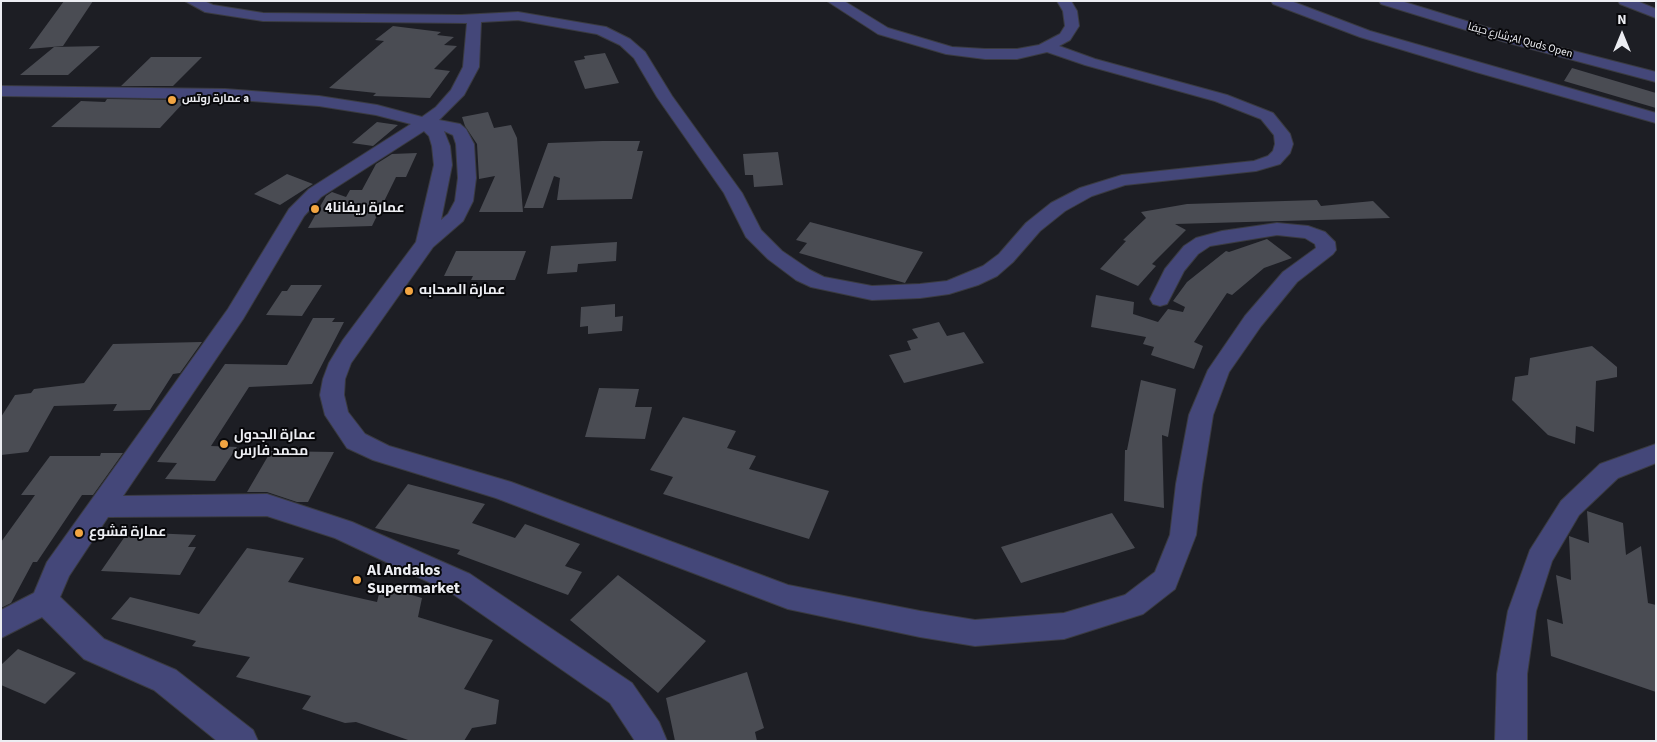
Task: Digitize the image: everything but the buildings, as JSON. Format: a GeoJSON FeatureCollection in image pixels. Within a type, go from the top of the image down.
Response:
{"type":"FeatureCollection","features":[{"type":"Feature","properties":{"kind":"street"},"geometry":{"type":"LineString","coordinates":[[192,1],[263,17],[307,19],[474,19],[500,16],[540,18],[601,30],[625,42],[640,55],[665,98],[733,192],[753,233],[775,255],[803,275],[818,282],[872,293],[949,287],[971,280],[990,271],[1006,258],[1033,227],[1058,206],[1086,192],[1122,180],[1256,166],[1274,160],[1281,153],[1284,144],[1282,134],[1266,116],[1249,108],[1221,98],[1090,62],[1048,47]]}},
{"type":"Feature","properties":{"kind":"street"},"geometry":{"type":"LineString","coordinates":[[834,1],[883,31],[951,50],[985,54],[1017,54],[1048,47],[1065,37],[1072,26],[1070,11],[1064,1]]}},
{"type":"Feature","properties":{"kind":"street"},"geometry":{"type":"LineString","coordinates":[[1278,1],[1383,39],[1481,69],[1656,118]]}},
{"type":"Feature","properties":{"kind":"street","name":"شارع حيفا;Al Quds Open"},"geometry":{"type":"LineString","coordinates":[[1386,1],[1510,39],[1656,77]]}},
{"type":"Feature","properties":{"kind":"street"},"geometry":{"type":"LineString","coordinates":[[1625,1],[1656,14]]}},
{"type":"Feature","properties":{"kind":"street"},"geometry":{"type":"LineString","coordinates":[[1,625],[45,601],[57,570],[236,314],[296,213],[315,192],[425,123],[442,110],[452,98],[471,67],[474,19]]}},
{"type":"Feature","properties":{"kind":"street"},"geometry":{"type":"LineString","coordinates":[[1,91],[225,94],[309,100],[377,110],[425,123],[454,128],[460,133],[465,144],[467,178],[464,201],[456,217],[426,244],[351,345],[337,371],[332,395],[337,415],[356,441],[382,454],[502,490],[788,597],[920,624],[975,633],[1064,626],[1133,605],[1165,580],[1183,535],[1189,484],[1201,415],[1219,370],[1253,321],[1290,277],[1326,250],[1325,242],[1318,236],[1308,232],[1277,229],[1222,237],[1203,242],[1191,250],[1175,269],[1160,299]]}},
{"type":"Feature","properties":{"kind":"street"},"geometry":{"type":"LineString","coordinates":[[425,123],[437,134],[441,146],[442,165],[440,185],[426,244]]}},
{"type":"Feature","properties":{"kind":"street"},"geometry":{"type":"LineString","coordinates":[[379,152],[421,144],[441,146]]}},
{"type":"Feature","properties":{"kind":"street"},"geometry":{"type":"LineString","coordinates":[[1511,741],[1514,665],[1522,611],[1540,558],[1570,508],[1609,471],[1656,453]]}},
{"type":"Feature","properties":{"kind":"street"},"geometry":{"type":"LineString","coordinates":[[101,506],[267,505],[343,530],[460,582],[564,652],[621,693],[648,733],[651,741]]}},
{"type":"Feature","properties":{"kind":"street"},"geometry":{"type":"LineString","coordinates":[[45,601],[94,649],[165,680],[242,741]]}},
{"type":"Feature","properties":{"kind":"place","name":"عمارة روتس a"},"geometry":{"type":"Point","coordinates":[172,100]}},
{"type":"Feature","properties":{"kind":"place","name":"عمارة ريفانا4"},"geometry":{"type":"Point","coordinates":[315,209]}},
{"type":"Feature","properties":{"kind":"place","name":"عمارة الصحابه"},"geometry":{"type":"Point","coordinates":[409,291]}},
{"type":"Feature","properties":{"kind":"place","name":"عمارة الجدول محمد فارس"},"geometry":{"type":"Point","coordinates":[224,444]}},
{"type":"Feature","properties":{"kind":"place","name":"عمارة قشوع"},"geometry":{"type":"Point","coordinates":[79,533]}},
{"type":"Feature","properties":{"kind":"place","name":"Al Andalos Supermarket"},"geometry":{"type":"Point","coordinates":[357,580]}}]}
